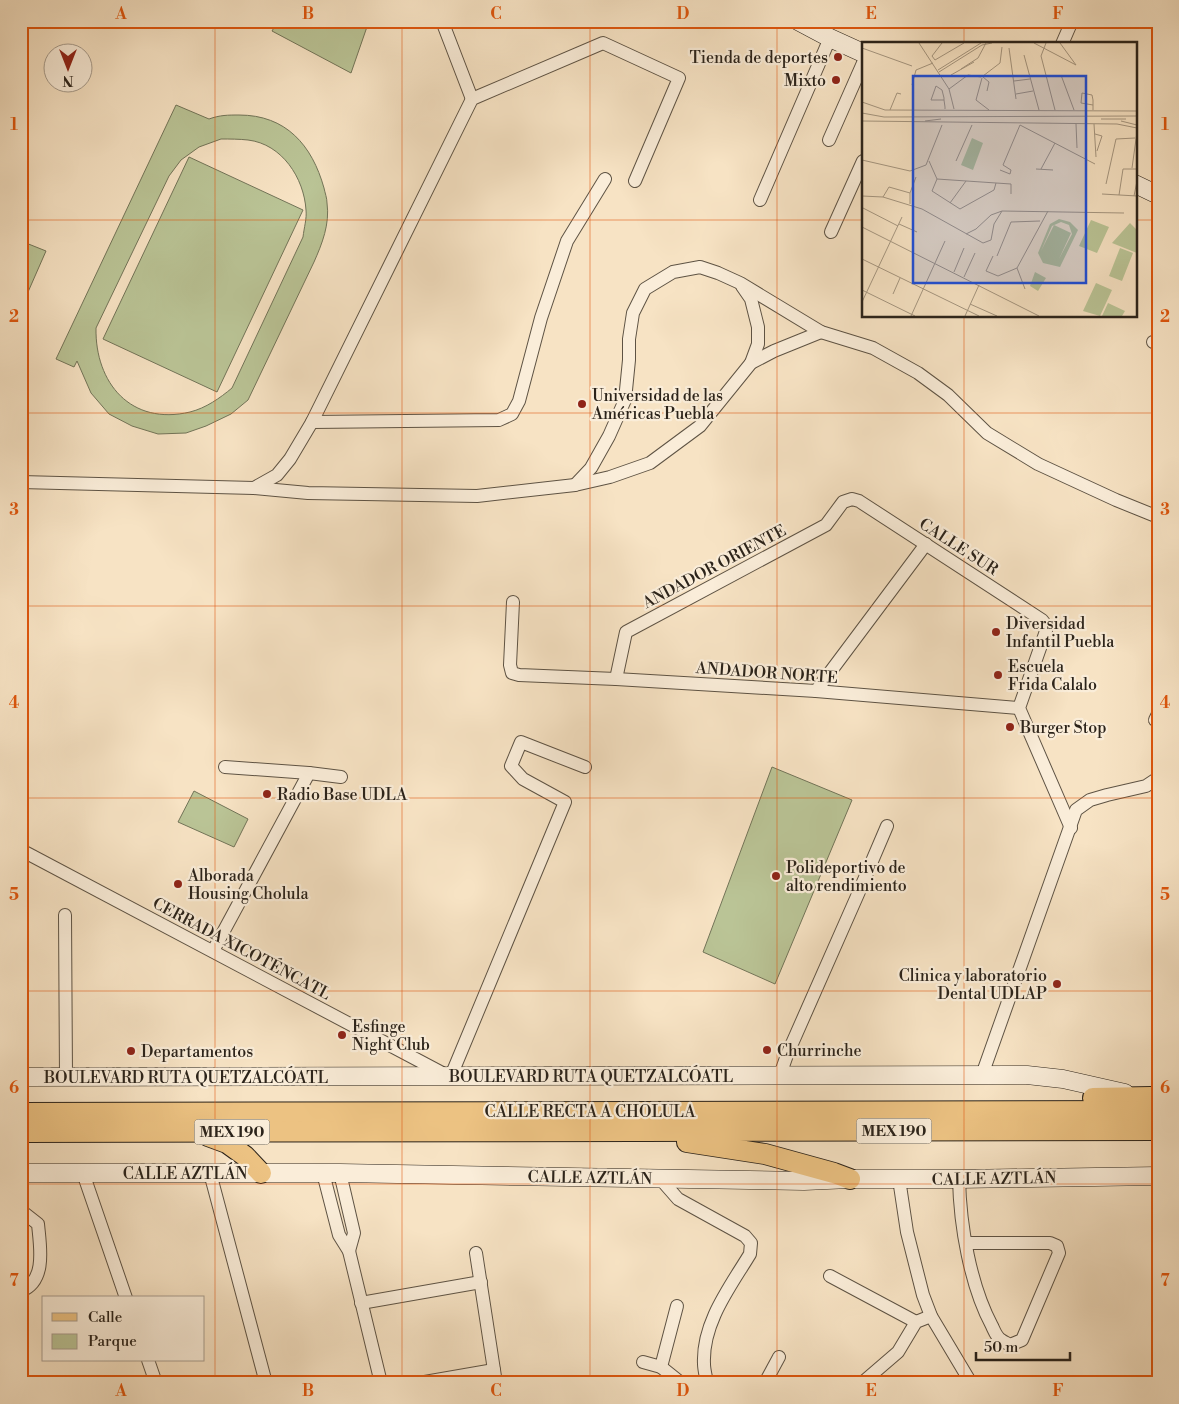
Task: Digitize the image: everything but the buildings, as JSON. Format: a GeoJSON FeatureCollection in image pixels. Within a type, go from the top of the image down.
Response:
{"type":"FeatureCollection","features":[{"type":"Feature","properties":{"kind":"main road"},"geometry":{"type":"LineString","coordinates":[[798,21],[862,54]]}},
{"type":"Feature","properties":{"kind":"main road"},"geometry":{"type":"LineString","coordinates":[[1136,184],[1158,195]]}},
{"type":"Feature","properties":{"kind":"main road","name":"BOULEVARD RUTA QUETZALCÓATL"},"geometry":{"type":"LineString","coordinates":[[21,1077],[1027,1075],[1063,1078],[1156,1102]]}},
{"type":"Feature","properties":{"kind":"main road","name":"CALLE RECTA A CHOLULA"},"geometry":{"type":"LineString","coordinates":[[21,1112],[989,1110],[1060,1100],[1091,1098],[1156,1102]]}},
{"type":"Feature","properties":{"kind":"main road","name":"MEX 190"},"geometry":{"type":"LineString","coordinates":[[21,1132],[1158,1130]]}},
{"type":"Feature","properties":{"kind":"main road"},"geometry":{"type":"LineString","coordinates":[[200,1132],[227,1143],[245,1156],[261,1173]]}},
{"type":"Feature","properties":{"kind":"main road"},"geometry":{"type":"LineString","coordinates":[[665,1132],[683,1141],[765,1154],[850,1179]]}},
{"type":"Feature","properties":{"kind":"main road","name":"CALLE AZTLÁN"},"geometry":{"type":"LineString","coordinates":[[21,1173],[331,1173],[804,1181],[1158,1176]]}},
{"type":"Feature","properties":{"kind":"street"},"geometry":{"type":"LineString","coordinates":[[442,21],[472,99]]}},
{"type":"Feature","properties":{"kind":"street"},"geometry":{"type":"LineString","coordinates":[[1063,42],[1072,21]]}},
{"type":"Feature","properties":{"kind":"street"},"geometry":{"type":"LineString","coordinates":[[760,200],[830,38]]}},
{"type":"Feature","properties":{"kind":"street"},"geometry":{"type":"LineString","coordinates":[[254,488],[277,475],[290,460],[312,422],[472,99],[603,43],[679,78],[635,181]]}},
{"type":"Feature","properties":{"kind":"street"},"geometry":{"type":"LineString","coordinates":[[829,140],[862,65]]}},
{"type":"Feature","properties":{"kind":"street"},"geometry":{"type":"LineString","coordinates":[[830,232],[862,163]]}},
{"type":"Feature","properties":{"kind":"street"},"geometry":{"type":"LineString","coordinates":[[312,422],[499,420],[512,414],[519,401],[541,318],[567,241],[606,179]]}},
{"type":"Feature","properties":{"kind":"street"},"geometry":{"type":"LineString","coordinates":[[575,485],[591,468],[609,436],[625,400],[629,339],[633,313],[645,290],[673,272],[700,267],[718,273],[740,284],[821,332],[873,348],[918,373],[948,395],[987,433],[1038,464],[1158,517]]}},
{"type":"Feature","properties":{"kind":"street"},"geometry":{"type":"LineString","coordinates":[[21,482],[254,488],[308,493],[477,496],[575,485],[610,477],[650,463],[700,426],[751,363],[758,344],[758,327],[751,299],[740,284]]}},
{"type":"Feature","properties":{"kind":"street"},"geometry":{"type":"LineString","coordinates":[[751,363],[774,351],[821,332]]}},
{"type":"Feature","properties":{"kind":"street","name":"CALLE SUR"},"geometry":{"type":"LineString","coordinates":[[852,499],[859,501],[926,544],[1042,620],[1046,625],[1046,631],[1019,708]]}},
{"type":"Feature","properties":{"kind":"street","name":"ANDADOR ORIENTE"},"geometry":{"type":"LineString","coordinates":[[616,679],[626,632],[826,525],[843,502],[852,499]]}},
{"type":"Feature","properties":{"kind":"street"},"geometry":{"type":"LineString","coordinates":[[816,691],[926,544]]}},
{"type":"Feature","properties":{"kind":"street","name":"ANDADOR NORTE"},"geometry":{"type":"LineString","coordinates":[[514,602],[510,665],[512,673],[519,675],[816,691],[1019,708]]}},
{"type":"Feature","properties":{"kind":"street"},"geometry":{"type":"LineString","coordinates":[[1019,708],[1071,828]]}},
{"type":"Feature","properties":{"kind":"street"},"geometry":{"type":"LineString","coordinates":[[450,1076],[566,802],[523,780],[511,766],[521,742],[585,767]]}},
{"type":"Feature","properties":{"kind":"street"},"geometry":{"type":"LineString","coordinates":[[225,767],[341,776]]}},
{"type":"Feature","properties":{"kind":"street"},"geometry":{"type":"LineString","coordinates":[[213,951],[309,773]]}},
{"type":"Feature","properties":{"kind":"street"},"geometry":{"type":"LineString","coordinates":[[982,1075],[1076,810],[1090,800],[1146,786],[1158,778]]}},
{"type":"Feature","properties":{"kind":"street"},"geometry":{"type":"LineString","coordinates":[[780,1075],[886,826]]}},
{"type":"Feature","properties":{"kind":"street","name":"CERRADA XICOTÉNCATL"},"geometry":{"type":"LineString","coordinates":[[21,850],[450,1076]]}},
{"type":"Feature","properties":{"kind":"street"},"geometry":{"type":"LineString","coordinates":[[65,915],[66,1077]]}},
{"type":"Feature","properties":{"kind":"street"},"geometry":{"type":"LineString","coordinates":[[83,1173],[125,1296]]}},
{"type":"Feature","properties":{"kind":"street"},"geometry":{"type":"LineString","coordinates":[[210,1173],[266,1383]]}},
{"type":"Feature","properties":{"kind":"street"},"geometry":{"type":"LineString","coordinates":[[331,1173],[339,1235],[349,1251],[381,1383]]}},
{"type":"Feature","properties":{"kind":"street"},"geometry":{"type":"LineString","coordinates":[[662,1178],[678,1199],[745,1236],[751,1243],[750,1254],[714,1314],[707,1335],[704,1362],[707,1383]]}},
{"type":"Feature","properties":{"kind":"street"},"geometry":{"type":"LineString","coordinates":[[899,1179],[907,1232],[923,1295],[931,1316],[971,1383]]}},
{"type":"Feature","properties":{"kind":"street"},"geometry":{"type":"LineString","coordinates":[[959,1179],[966,1243],[968,1257],[984,1312],[998,1338],[1010,1345],[1022,1340],[1059,1254],[1057,1246],[1050,1243],[966,1243]]}},
{"type":"Feature","properties":{"kind":"street"},"geometry":{"type":"LineString","coordinates":[[21,1213],[38,1224],[42,1255],[38,1275],[28,1288],[21,1291]]}},
{"type":"Feature","properties":{"kind":"street"},"geometry":{"type":"LineString","coordinates":[[420,1383],[495,1376],[476,1253]]}},
{"type":"Feature","properties":{"kind":"street"},"geometry":{"type":"LineString","coordinates":[[830,1276],[916,1322]]}},
{"type":"Feature","properties":{"kind":"street"},"geometry":{"type":"LineString","coordinates":[[362,1303],[481,1282]]}},
{"type":"Feature","properties":{"kind":"street"},"geometry":{"type":"LineString","coordinates":[[661,1367],[677,1306]]}},
{"type":"Feature","properties":{"kind":"street"},"geometry":{"type":"LineString","coordinates":[[862,1383],[898,1352],[916,1322],[931,1316]]}},
{"type":"Feature","properties":{"kind":"street"},"geometry":{"type":"LineString","coordinates":[[765,1383],[779,1357]]}},
{"type":"Feature","properties":{"kind":"street"},"geometry":{"type":"LineString","coordinates":[[149,1362],[156,1383]]}},
{"type":"Feature","properties":{"kind":"street"},"geometry":{"type":"LineString","coordinates":[[642,1362],[661,1367],[681,1383]]}},
{"type":"Feature","properties":{"kind":"green space"},"geometry":{"type":"Polygon","coordinates":[[[278,21],[369,21],[351,73],[272,31],[278,21]]]}},
{"type":"Feature","properties":{"kind":"green space"},"geometry":{"type":"Polygon","coordinates":[[[176,105],[209,119],[228,115],[256,116],[270,120],[295,135],[312,158],[319,173],[327,199],[326,226],[314,262],[248,400],[231,414],[206,426],[186,433],[158,434],[132,426],[109,414],[91,393],[77,361],[74,367],[56,359],[176,105]],[[221,139],[199,147],[181,160],[169,176],[96,328],[97,348],[102,366],[110,382],[120,396],[134,406],[150,413],[169,415],[190,412],[202,408],[232,388],[303,237],[306,210],[301,186],[296,175],[281,155],[260,143],[248,140],[221,139]]]}},
{"type":"Feature","properties":{"kind":"green space"},"geometry":{"type":"Polygon","coordinates":[[[189,157],[303,210],[217,392],[103,339],[189,157]]]}},
{"type":"Feature","properties":{"kind":"green space"},"geometry":{"type":"Polygon","coordinates":[[[21,241],[46,251],[21,308],[21,241]]]}},
{"type":"Feature","properties":{"kind":"green space","name":"Polideportivo de alto rendimiento"},"geometry":{"type":"Polygon","coordinates":[[[772,767],[852,800],[775,984],[703,952],[772,767]]]}},
{"type":"Feature","properties":{"kind":"green space"},"geometry":{"type":"Polygon","coordinates":[[[194,791],[248,819],[234,847],[178,822],[194,791]]]}},
{"type":"Feature","properties":{"kind":"place","name":"Tienda de deportes"},"geometry":{"type":"Point","coordinates":[838,57]}},
{"type":"Feature","properties":{"kind":"place","name":"Mixto"},"geometry":{"type":"Point","coordinates":[836,80]}},
{"type":"Feature","properties":{"kind":"place","name":"Universidad de las Américas Puebla"},"geometry":{"type":"Point","coordinates":[582,404]}},
{"type":"Feature","properties":{"kind":"place","name":"Diversidad Infantil Puebla"},"geometry":{"type":"Point","coordinates":[996,632]}},
{"type":"Feature","properties":{"kind":"place","name":"Escuela Frida Calalo"},"geometry":{"type":"Point","coordinates":[998,675]}},
{"type":"Feature","properties":{"kind":"place","name":"Burger Stop"},"geometry":{"type":"Point","coordinates":[1010,727]}},
{"type":"Feature","properties":{"kind":"place","name":"Radio Base UDLA"},"geometry":{"type":"Point","coordinates":[267,794]}},
{"type":"Feature","properties":{"kind":"place","name":"Polideportivo de alto rendimiento"},"geometry":{"type":"Point","coordinates":[776,876]}},
{"type":"Feature","properties":{"kind":"place","name":"Alborada Housing Cholula"},"geometry":{"type":"Point","coordinates":[178,884]}},
{"type":"Feature","properties":{"kind":"place","name":"Clinica y laboratorio Dental UDLAP"},"geometry":{"type":"Point","coordinates":[1057,984]}},
{"type":"Feature","properties":{"kind":"place","name":"Esfinge Night Club"},"geometry":{"type":"Point","coordinates":[342,1035]}},
{"type":"Feature","properties":{"kind":"place","name":"Churrinche"},"geometry":{"type":"Point","coordinates":[767,1050]}},
{"type":"Feature","properties":{"kind":"place","name":"Departamentos"},"geometry":{"type":"Point","coordinates":[131,1051]}}]}
